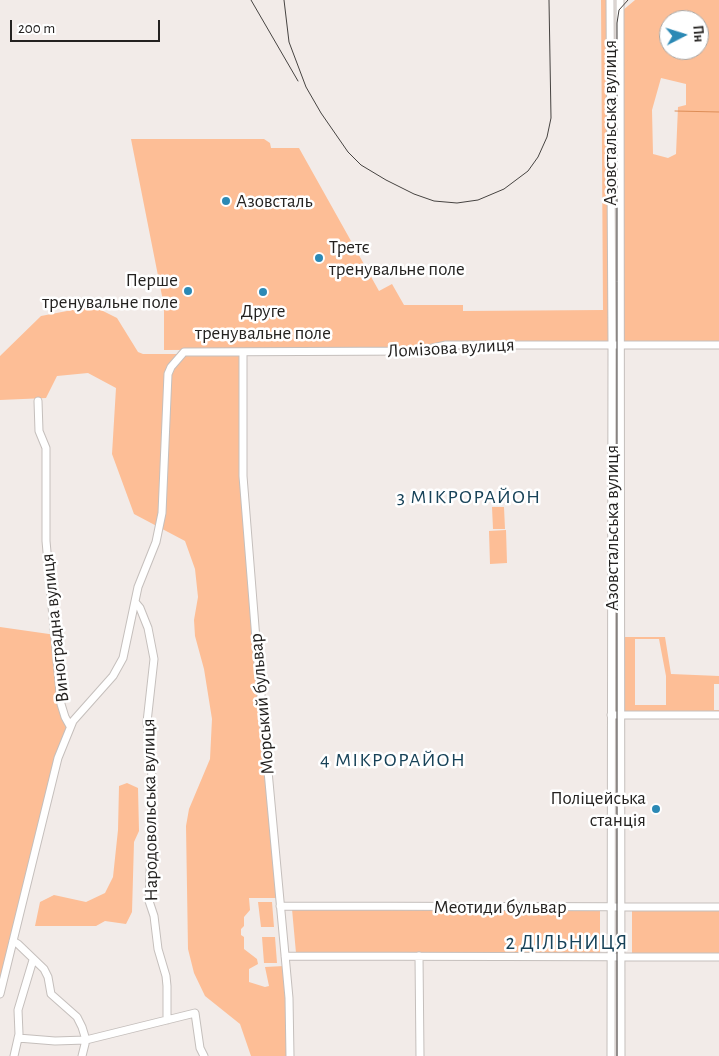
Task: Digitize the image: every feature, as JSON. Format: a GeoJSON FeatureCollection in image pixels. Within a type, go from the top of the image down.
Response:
{"type":"FeatureCollection","features":[{"type":"Feature","properties":{"kind":"street","name":"Азовстальська вулиця"},"geometry":{"type":"LineString","coordinates":[[610,0],[612,345],[611,1056]]}},
{"type":"Feature","properties":{"kind":"street","name":"Азовстальська вулиця"},"geometry":{"type":"LineString","coordinates":[[620,0],[621,1056]]}},
{"type":"Feature","properties":{"kind":"street","name":"Ломізова вулиця"},"geometry":{"type":"LineString","coordinates":[[135,602],[142,576],[156,542],[162,513],[168,374],[171,366],[184,352],[419,352],[446,345],[719,345]]}},
{"type":"Feature","properties":{"kind":"street","name":"Морський бульвар"},"geometry":{"type":"LineString","coordinates":[[243,352],[243,476],[257,652],[289,998],[290,1056]]}},
{"type":"Feature","properties":{"kind":"street","name":"Виноградна вулиця"},"geometry":{"type":"LineString","coordinates":[[0,994],[54,770],[70,726],[61,704],[46,540],[46,448],[39,431],[38,401]]}},
{"type":"Feature","properties":{"kind":"street"},"geometry":{"type":"LineString","coordinates":[[70,726],[119,668],[123,658],[135,602]]}},
{"type":"Feature","properties":{"kind":"street","name":"Народовольська вулиця"},"geometry":{"type":"LineString","coordinates":[[135,602],[140,608],[148,628],[154,659],[147,722],[153,788],[149,902],[154,916],[158,948],[168,986],[167,1020]]}},
{"type":"Feature","properties":{"kind":"street"},"geometry":{"type":"LineString","coordinates":[[611,715],[719,715]]}},
{"type":"Feature","properties":{"kind":"street","name":"Меотиди бульвар"},"geometry":{"type":"LineString","coordinates":[[280,906],[719,907]]}},
{"type":"Feature","properties":{"kind":"street"},"geometry":{"type":"LineString","coordinates":[[12,941],[18,944],[46,972],[51,994],[77,1017],[86,1040],[82,1056]]}},
{"type":"Feature","properties":{"kind":"street"},"geometry":{"type":"LineString","coordinates":[[285,956],[719,956]]}},
{"type":"Feature","properties":{"kind":"street"},"geometry":{"type":"LineString","coordinates":[[419,956],[420,1056]]}},
{"type":"Feature","properties":{"kind":"street"},"geometry":{"type":"LineString","coordinates":[[14,1056],[18,1038],[18,1010],[33,960]]}},
{"type":"Feature","properties":{"kind":"street"},"geometry":{"type":"LineString","coordinates":[[18,1038],[55,1041],[86,1040],[194,1013],[200,1048],[204,1056]]}},
{"type":"Feature","properties":{"kind":"shaded area"},"geometry":{"type":"Polygon","coordinates":[[[601,0],[607,0],[609,343],[417,349],[164,350],[164,306],[131,139],[264,139],[270,143],[271,148],[299,148],[379,291],[392,284],[404,305],[463,305],[463,311],[603,310],[601,0]]]}},
{"type":"Feature","properties":{"kind":"shaded area"},"geometry":{"type":"Polygon","coordinates":[[[635,0],[719,0],[719,343],[624,343],[622,11],[635,0]],[[661,78],[652,110],[653,154],[668,158],[676,154],[678,107],[686,105],[686,84],[661,78]]]}},
{"type":"Feature","properties":{"kind":"shaded area"},"geometry":{"type":"Polygon","coordinates":[[[93,306],[117,318],[138,352],[143,354],[241,354],[240,477],[278,898],[249,898],[250,910],[244,917],[241,935],[244,937],[244,949],[257,959],[258,964],[249,969],[249,982],[265,987],[269,986],[265,967],[284,966],[287,998],[288,1056],[251,1056],[240,1024],[205,996],[194,973],[188,949],[186,826],[189,809],[210,759],[212,719],[204,669],[195,636],[194,620],[198,597],[195,569],[185,541],[134,514],[112,454],[116,388],[88,373],[57,376],[46,398],[0,400],[0,356],[41,316],[93,306]]]}},
{"type":"Feature","properties":{"kind":"shaded area"},"geometry":{"type":"Polygon","coordinates":[[[492,507],[504,507],[505,529],[493,529],[492,507]]]}},
{"type":"Feature","properties":{"kind":"shaded area"},"geometry":{"type":"Polygon","coordinates":[[[506,530],[507,563],[490,564],[489,531],[506,530]]]}},
{"type":"Feature","properties":{"kind":"shaded area"},"geometry":{"type":"Polygon","coordinates":[[[0,627],[56,635],[61,704],[70,726],[58,758],[0,994],[0,627]]]}},
{"type":"Feature","properties":{"kind":"shaded area"},"geometry":{"type":"Polygon","coordinates":[[[624,637],[665,637],[671,674],[719,676],[719,684],[714,684],[714,710],[719,710],[719,712],[625,712],[624,637]],[[635,639],[635,705],[666,705],[666,676],[659,639],[635,639]]]}},
{"type":"Feature","properties":{"kind":"shaded area"},"geometry":{"type":"Polygon","coordinates":[[[127,783],[138,788],[139,831],[134,842],[132,912],[126,924],[105,921],[96,926],[35,926],[40,902],[54,895],[86,902],[105,893],[113,877],[118,830],[119,786],[127,783]]]}},
{"type":"Feature","properties":{"kind":"shaded area"},"geometry":{"type":"Polygon","coordinates":[[[258,902],[272,902],[274,927],[261,927],[258,902]]]}},
{"type":"Feature","properties":{"kind":"shaded area"},"geometry":{"type":"Polygon","coordinates":[[[292,909],[600,910],[600,953],[296,953],[292,909]]]}},
{"type":"Feature","properties":{"kind":"shaded area"},"geometry":{"type":"Polygon","coordinates":[[[632,910],[719,910],[719,953],[632,953],[632,910]]]}},
{"type":"Feature","properties":{"kind":"shaded area"},"geometry":{"type":"Polygon","coordinates":[[[262,937],[275,937],[277,963],[264,963],[262,937]]]}},
{"type":"Feature","properties":{"kind":"waterway"},"geometry":{"type":"LineString","coordinates":[[675,111],[719,112]]}},
{"type":"Feature","properties":{"kind":"tram line"},"geometry":{"type":"LineString","coordinates":[[617,1056],[617,23],[619,10],[628,0]]}},
{"type":"Feature","properties":{"kind":"railway"},"geometry":{"type":"LineString","coordinates":[[251,0],[298,81]]}},
{"type":"Feature","properties":{"kind":"railway"},"geometry":{"type":"LineString","coordinates":[[284,0],[289,42],[306,87],[321,113],[348,152],[361,165],[414,194],[434,201],[457,203],[478,200],[504,189],[528,171],[538,157],[547,137],[551,118],[549,0]]}},
{"type":"Feature","properties":{"kind":"place","name":"Азовсталь"},"geometry":{"type":"Point","coordinates":[226,201]}},
{"type":"Feature","properties":{"kind":"place","name":"Третє тренувальне поле"},"geometry":{"type":"Point","coordinates":[319,258]}},
{"type":"Feature","properties":{"kind":"place","name":"Перше тренувальне поле"},"geometry":{"type":"Point","coordinates":[188,291]}},
{"type":"Feature","properties":{"kind":"place","name":"Друге тренувальне поле"},"geometry":{"type":"Point","coordinates":[263,292]}},
{"type":"Feature","properties":{"kind":"place","name":"Поліцейська станція"},"geometry":{"type":"Point","coordinates":[656,809]}},
{"type":"Feature","properties":{"kind":"district","name":"3 МІКРОРАЙОН"},"geometry":{"type":"Point","coordinates":[469,497]}},
{"type":"Feature","properties":{"kind":"district","name":"4 МІКРОРАЙОН"},"geometry":{"type":"Point","coordinates":[393,760]}},
{"type":"Feature","properties":{"kind":"district","name":"2 ДІЛЬНИЦЯ"},"geometry":{"type":"Point","coordinates":[567,943]}}]}
